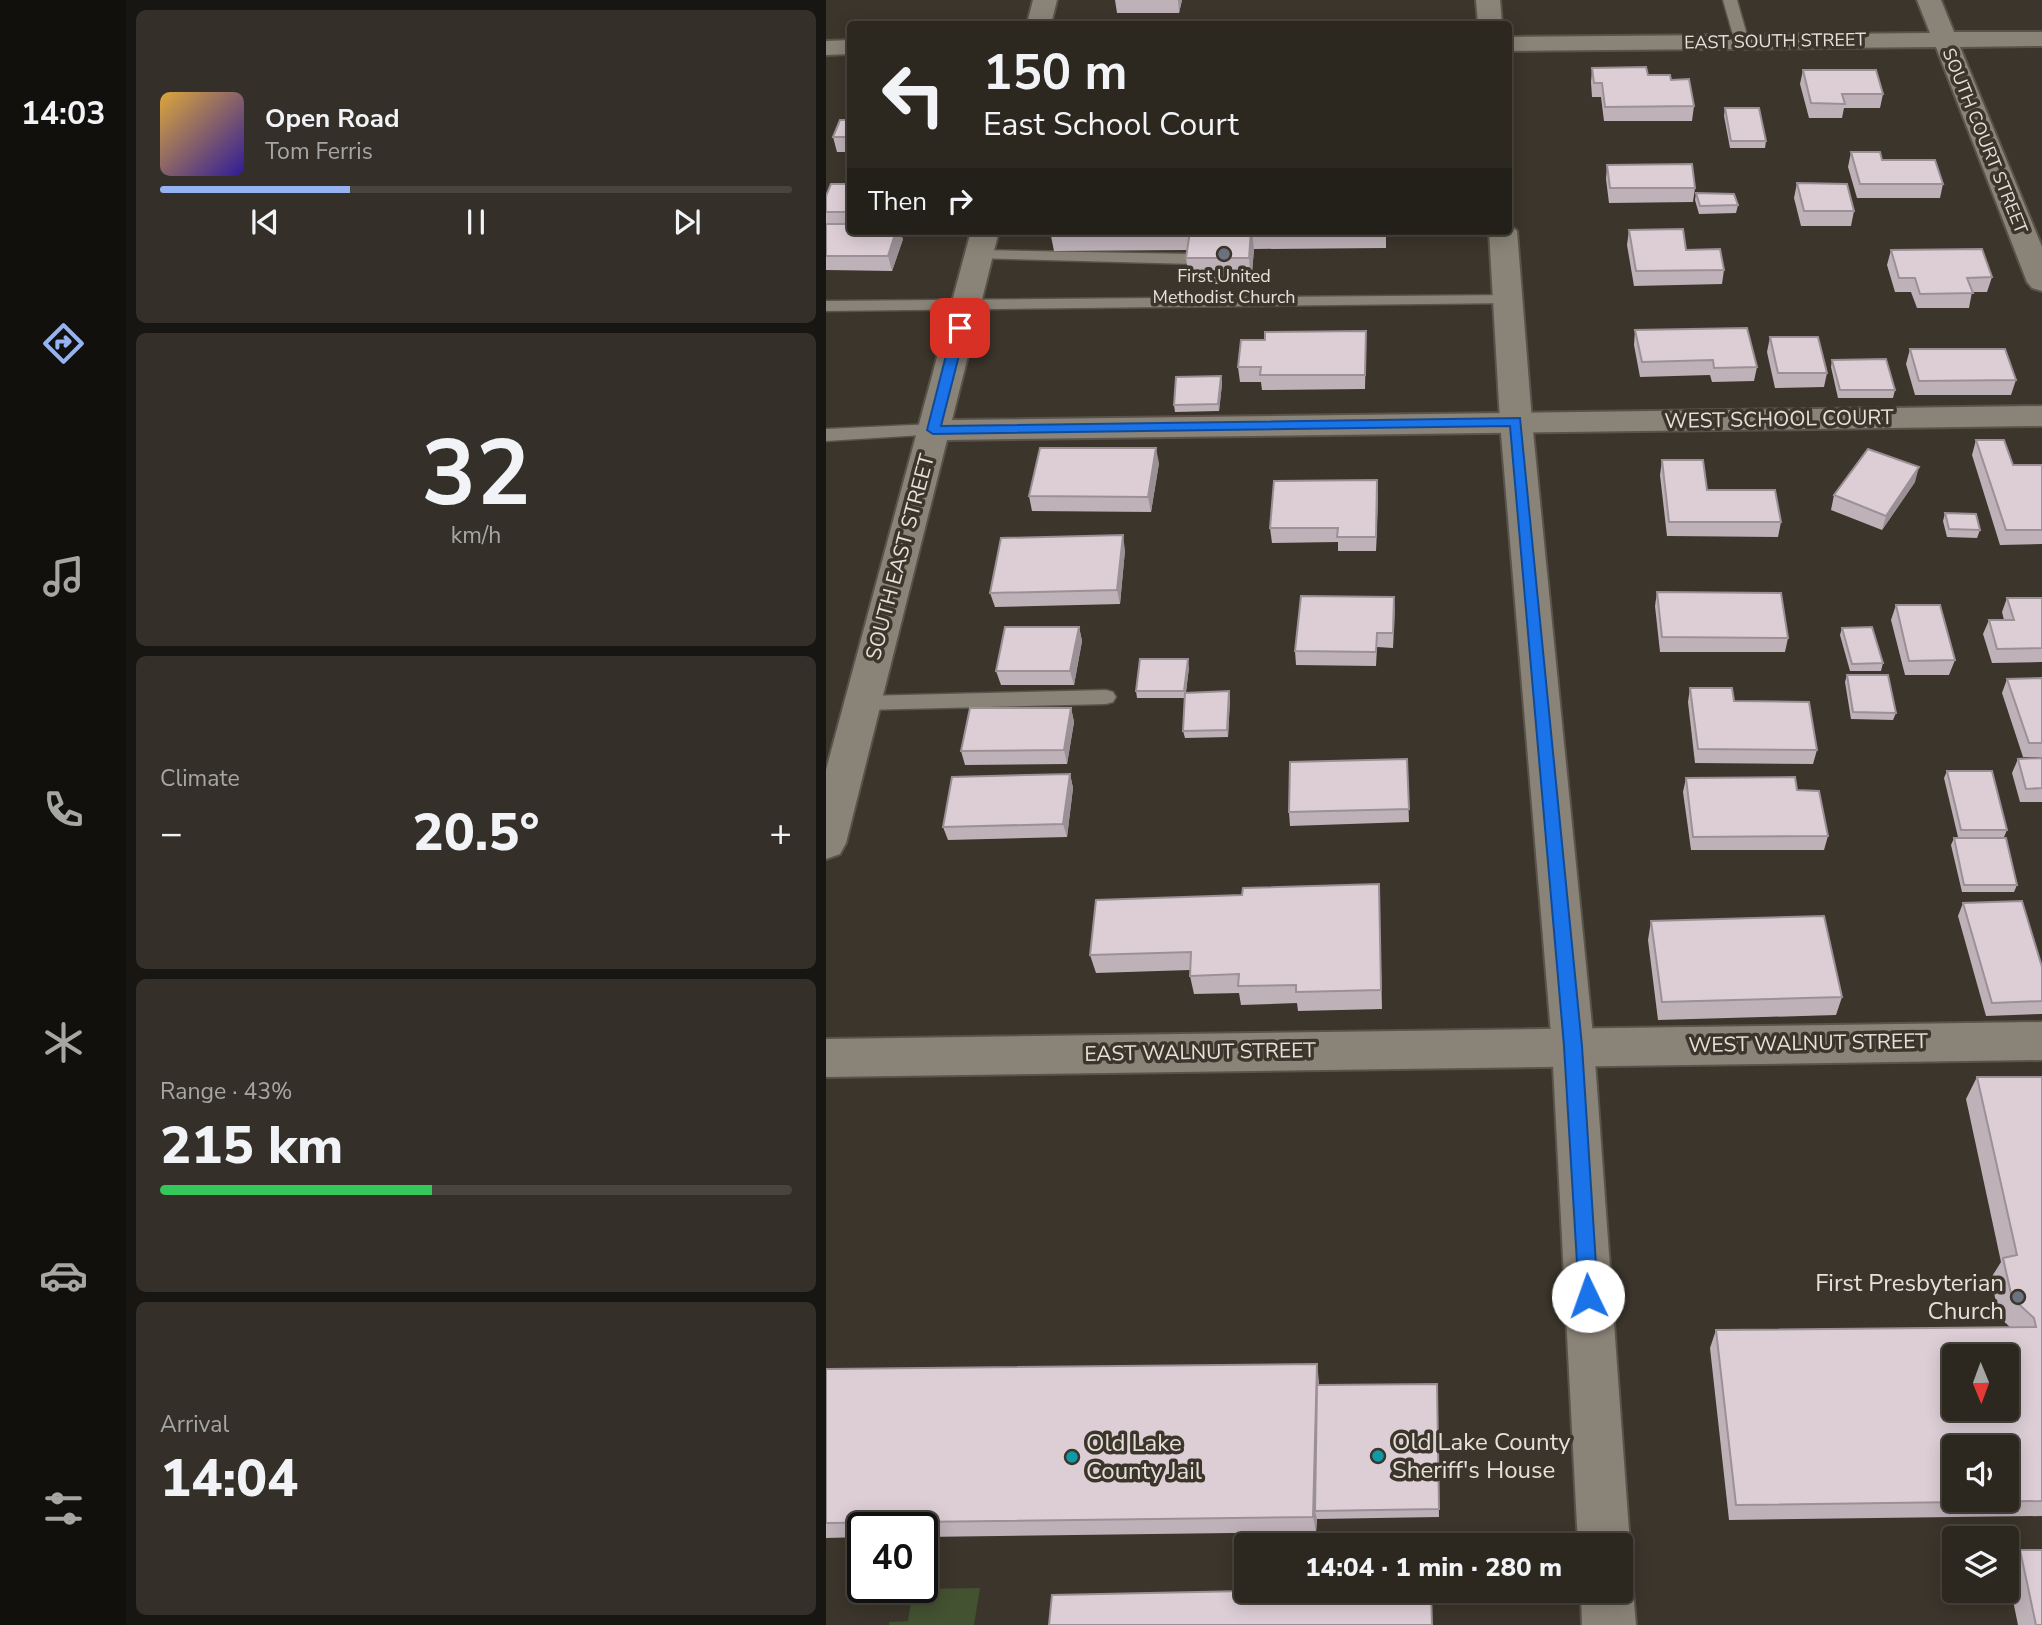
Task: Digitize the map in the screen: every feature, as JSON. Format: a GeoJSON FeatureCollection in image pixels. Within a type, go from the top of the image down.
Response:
{"type":"FeatureCollection","features":[{"type":"Feature","properties":{"kind":"street"},"geometry":{"type":"LineString","coordinates":[[1040,21],[1045,0]]}},
{"type":"Feature","properties":{"kind":"street"},"geometry":{"type":"LineString","coordinates":[[1488,0],[1490,21]]}},
{"type":"Feature","properties":{"kind":"street","name":"SOUTH COURT STREET"},"geometry":{"type":"LineString","coordinates":[[1929,0],[2042,282]]}},
{"type":"Feature","properties":{"kind":"street","name":"EAST SOUTH STREET"},"geometry":{"type":"LineString","coordinates":[[1512,44],[2042,39]]}},
{"type":"Feature","properties":{"kind":"street"},"geometry":{"type":"LineString","coordinates":[[826,48],[847,47]]}},
{"type":"Feature","properties":{"kind":"street"},"geometry":{"type":"LineString","coordinates":[[1503,235],[1516,421],[1573,1046],[1603,1533]]}},
{"type":"Feature","properties":{"kind":"street","name":"SOUTH EAST STREET"},"geometry":{"type":"LineString","coordinates":[[826,843],[982,243]]}},
{"type":"Feature","properties":{"kind":"street","name":"WEST SCHOOL COURT"},"geometry":{"type":"LineString","coordinates":[[933,430],[2042,416]]}},
{"type":"Feature","properties":{"kind":"street","name":"WEST WALNUT STREET"},"geometry":{"type":"LineString","coordinates":[[1573,1046],[2042,1041]]}},
{"type":"Feature","properties":{"kind":"street","name":"EAST WALNUT STREET"},"geometry":{"type":"LineString","coordinates":[[826,1058],[1573,1046]]}},
{"type":"Feature","properties":{"kind":"street"},"geometry":{"type":"LineString","coordinates":[[1607,1603],[1609,1625]]}},
{"type":"Feature","properties":{"kind":"lane"},"geometry":{"type":"LineString","coordinates":[[1730,0],[1742,42]]}},
{"type":"Feature","properties":{"kind":"lane"},"geometry":{"type":"LineString","coordinates":[[982,243],[1193,259]]}},
{"type":"Feature","properties":{"kind":"lane"},"geometry":{"type":"LineString","coordinates":[[826,306],[1508,300]]}},
{"type":"Feature","properties":{"kind":"lane"},"geometry":{"type":"LineString","coordinates":[[826,435],[933,430]]}},
{"type":"Feature","properties":{"kind":"lane"},"geometry":{"type":"LineString","coordinates":[[862,703],[1106,697]]}},
{"type":"Feature","properties":{"kind":"green space"},"geometry":{"type":"Polygon","coordinates":[[[980,1588],[974,1625],[889,1625],[889,1622],[908,1621],[911,1603],[938,1603],[938,1589],[980,1588]]]}},
{"type":"Feature","properties":{"kind":"building"},"geometry":{"type":"Polygon","coordinates":[[[1646,67],[1648,75],[1670,75],[1671,80],[1689,79],[1694,106],[1605,107],[1602,83],[1594,83],[1592,68],[1646,67]]]}},
{"type":"Feature","properties":{"kind":"building"},"geometry":{"type":"Polygon","coordinates":[[[1803,70],[1876,70],[1883,94],[1842,94],[1845,104],[1811,103],[1803,70]]]}},
{"type":"Feature","properties":{"kind":"building"},"geometry":{"type":"Polygon","coordinates":[[[1725,108],[1759,108],[1766,141],[1731,141],[1725,108]]]}},
{"type":"Feature","properties":{"kind":"building"},"geometry":{"type":"Polygon","coordinates":[[[840,120],[847,120],[847,137],[833,137],[840,120]]]}},
{"type":"Feature","properties":{"kind":"building"},"geometry":{"type":"Polygon","coordinates":[[[1851,152],[1880,152],[1882,160],[1935,160],[1943,184],[1860,184],[1851,152]]]}},
{"type":"Feature","properties":{"kind":"building"},"geometry":{"type":"Polygon","coordinates":[[[1692,164],[1695,188],[1610,188],[1607,165],[1692,164]]]}},
{"type":"Feature","properties":{"kind":"building"},"geometry":{"type":"Polygon","coordinates":[[[1797,183],[1847,184],[1854,211],[1804,211],[1797,183]]]}},
{"type":"Feature","properties":{"kind":"building"},"geometry":{"type":"Polygon","coordinates":[[[831,184],[847,184],[847,212],[826,212],[826,196],[831,184]]]}},
{"type":"Feature","properties":{"kind":"building"},"geometry":{"type":"Polygon","coordinates":[[[1696,193],[1734,194],[1738,205],[1700,206],[1696,193]]]}},
{"type":"Feature","properties":{"kind":"building"},"geometry":{"type":"Polygon","coordinates":[[[826,224],[847,224],[847,235],[895,235],[888,256],[826,256],[826,224]]]}},
{"type":"Feature","properties":{"kind":"building"},"geometry":{"type":"Polygon","coordinates":[[[1683,229],[1686,250],[1720,249],[1724,270],[1636,271],[1629,230],[1683,229]]]}},
{"type":"Feature","properties":{"kind":"building"},"geometry":{"type":"Polygon","coordinates":[[[1189,235],[1251,235],[1249,258],[1186,258],[1189,235]]]}},
{"type":"Feature","properties":{"kind":"building"},"geometry":{"type":"Polygon","coordinates":[[[1982,249],[1992,277],[1967,278],[1973,293],[1920,294],[1915,278],[1899,278],[1891,250],[1982,249]]]}},
{"type":"Feature","properties":{"kind":"building"},"geometry":{"type":"Polygon","coordinates":[[[1747,328],[1757,367],[1714,368],[1713,360],[1642,362],[1635,330],[1747,328]]]}},
{"type":"Feature","properties":{"kind":"building"},"geometry":{"type":"Polygon","coordinates":[[[1366,331],[1365,375],[1260,375],[1261,367],[1238,367],[1241,340],[1265,340],[1265,332],[1366,331]]]}},
{"type":"Feature","properties":{"kind":"building"},"geometry":{"type":"Polygon","coordinates":[[[1770,337],[1818,337],[1827,373],[1778,373],[1770,337]]]}},
{"type":"Feature","properties":{"kind":"building"},"geometry":{"type":"Polygon","coordinates":[[[1910,349],[2005,349],[2016,380],[1919,381],[1910,349]]]}},
{"type":"Feature","properties":{"kind":"building"},"geometry":{"type":"Polygon","coordinates":[[[1886,359],[1895,390],[1840,390],[1832,360],[1886,359]]]}},
{"type":"Feature","properties":{"kind":"building"},"geometry":{"type":"Polygon","coordinates":[[[1221,376],[1218,404],[1174,405],[1176,377],[1221,376]]]}},
{"type":"Feature","properties":{"kind":"building"},"geometry":{"type":"Polygon","coordinates":[[[1976,440],[2004,440],[2013,465],[2042,465],[2042,530],[2006,530],[1976,440]]]}},
{"type":"Feature","properties":{"kind":"building"},"geometry":{"type":"Polygon","coordinates":[[[1040,448],[1156,448],[1148,497],[1029,496],[1040,448]]]}},
{"type":"Feature","properties":{"kind":"building"},"geometry":{"type":"Polygon","coordinates":[[[1868,449],[1919,467],[1886,516],[1834,495],[1868,449]]]}},
{"type":"Feature","properties":{"kind":"building"},"geometry":{"type":"Polygon","coordinates":[[[1662,460],[1703,460],[1707,490],[1775,490],[1781,522],[1669,522],[1662,460]]]}},
{"type":"Feature","properties":{"kind":"building"},"geometry":{"type":"Polygon","coordinates":[[[1377,480],[1376,537],[1337,537],[1338,528],[1270,528],[1274,481],[1377,480]]]}},
{"type":"Feature","properties":{"kind":"building"},"geometry":{"type":"Polygon","coordinates":[[[1945,513],[1976,514],[1980,530],[1949,529],[1945,513]]]}},
{"type":"Feature","properties":{"kind":"building"},"geometry":{"type":"Polygon","coordinates":[[[1123,535],[1117,590],[990,593],[1001,538],[1123,535]]]}},
{"type":"Feature","properties":{"kind":"building"},"geometry":{"type":"Polygon","coordinates":[[[1657,592],[1781,593],[1788,638],[1662,637],[1657,592]]]}},
{"type":"Feature","properties":{"kind":"building"},"geometry":{"type":"Polygon","coordinates":[[[1301,596],[1394,597],[1393,633],[1377,633],[1376,652],[1295,651],[1301,596]]]}},
{"type":"Feature","properties":{"kind":"building"},"geometry":{"type":"Polygon","coordinates":[[[2007,598],[2042,598],[2042,648],[1997,649],[1989,620],[2014,620],[2007,598]]]}},
{"type":"Feature","properties":{"kind":"building"},"geometry":{"type":"Polygon","coordinates":[[[1896,605],[1940,605],[1955,660],[1909,661],[1896,605]]]}},
{"type":"Feature","properties":{"kind":"building"},"geometry":{"type":"Polygon","coordinates":[[[1005,627],[1079,627],[1070,671],[996,671],[1005,627]]]}},
{"type":"Feature","properties":{"kind":"building"},"geometry":{"type":"Polygon","coordinates":[[[1872,627],[1883,663],[1852,664],[1842,628],[1872,627]]]}},
{"type":"Feature","properties":{"kind":"building"},"geometry":{"type":"Polygon","coordinates":[[[1140,659],[1188,659],[1184,691],[1136,691],[1140,659]]]}},
{"type":"Feature","properties":{"kind":"building"},"geometry":{"type":"Polygon","coordinates":[[[1847,675],[1888,675],[1896,713],[1853,712],[1847,675]]]}},
{"type":"Feature","properties":{"kind":"building"},"geometry":{"type":"Polygon","coordinates":[[[2042,678],[2042,743],[2029,743],[2007,679],[2042,678]]]}},
{"type":"Feature","properties":{"kind":"building"},"geometry":{"type":"Polygon","coordinates":[[[1690,688],[1732,688],[1734,701],[1809,702],[1817,750],[1698,749],[1690,688]]]}},
{"type":"Feature","properties":{"kind":"building"},"geometry":{"type":"Polygon","coordinates":[[[1229,691],[1227,730],[1183,731],[1185,693],[1229,691]]]}},
{"type":"Feature","properties":{"kind":"building"},"geometry":{"type":"Polygon","coordinates":[[[970,708],[1071,708],[1064,750],[961,751],[970,708]]]}},
{"type":"Feature","properties":{"kind":"building"},"geometry":{"type":"Polygon","coordinates":[[[2042,758],[2042,788],[2026,789],[2018,759],[2042,758]]]}},
{"type":"Feature","properties":{"kind":"building"},"geometry":{"type":"Polygon","coordinates":[[[1407,759],[1409,809],[1289,812],[1290,762],[1407,759]]]}},
{"type":"Feature","properties":{"kind":"building"},"geometry":{"type":"Polygon","coordinates":[[[1947,771],[1992,771],[2007,830],[1961,830],[1947,771]]]}},
{"type":"Feature","properties":{"kind":"building"},"geometry":{"type":"Polygon","coordinates":[[[1070,774],[1063,824],[943,827],[952,777],[1070,774]]]}},
{"type":"Feature","properties":{"kind":"building"},"geometry":{"type":"Polygon","coordinates":[[[1795,777],[1797,790],[1819,791],[1828,836],[1693,837],[1686,778],[1795,777]]]}},
{"type":"Feature","properties":{"kind":"building"},"geometry":{"type":"Polygon","coordinates":[[[1954,838],[2006,838],[2017,885],[1964,885],[1954,838]]]}},
{"type":"Feature","properties":{"kind":"building"},"geometry":{"type":"Polygon","coordinates":[[[1379,884],[1381,990],[1296,992],[1296,985],[1238,986],[1239,974],[1190,976],[1191,952],[1090,955],[1096,900],[1242,895],[1243,888],[1379,884]]]}},
{"type":"Feature","properties":{"kind":"building"},"geometry":{"type":"Polygon","coordinates":[[[2022,901],[2042,967],[2042,1001],[1992,1003],[1963,903],[2022,901]]]}},
{"type":"Feature","properties":{"kind":"building"},"geometry":{"type":"Polygon","coordinates":[[[1824,916],[1842,997],[1662,1002],[1651,921],[1824,916]]]}},
{"type":"Feature","properties":{"kind":"building","name":"First Presbyterian Church"},"geometry":{"type":"Polygon","coordinates":[[[1977,1077],[2042,1077],[2042,1501],[2019,1501],[2019,1435],[1942,1435],[1942,1502],[1736,1505],[1716,1330],[2036,1327],[2034,1318],[2012,1298],[2003,1258],[2017,1255],[1977,1077]]]}},
{"type":"Feature","properties":{"kind":"building","name":"Old Lake County Jail"},"geometry":{"type":"Polygon","coordinates":[[[1317,1364],[1313,1517],[938,1522],[938,1512],[847,1512],[847,1523],[826,1523],[826,1369],[1317,1364]]]}},
{"type":"Feature","properties":{"kind":"building","name":"Old Lake County Sheriff's House"},"geometry":{"type":"Polygon","coordinates":[[[1437,1384],[1439,1509],[1315,1511],[1317,1385],[1437,1384]]]}},
{"type":"Feature","properties":{"kind":"building"},"geometry":{"type":"Polygon","coordinates":[[[2020,1550],[2042,1550],[2042,1625],[2036,1625],[2020,1550]]]}},
{"type":"Feature","properties":{"kind":"building"},"geometry":{"type":"Polygon","coordinates":[[[1234,1591],[1234,1603],[1431,1603],[1432,1625],[1049,1625],[1052,1595],[1234,1591]]]}},
{"type":"Feature","properties":{"kind":"place","name":"First United Methodist Church"},"geometry":{"type":"Point","coordinates":[1224,254]}},
{"type":"Feature","properties":{"kind":"place","name":"First Presbyterian Church"},"geometry":{"type":"Point","coordinates":[2018,1297]}},
{"type":"Feature","properties":{"kind":"place","name":"Old Lake County Sheriff's House"},"geometry":{"type":"Point","coordinates":[1378,1456]}},
{"type":"Feature","properties":{"kind":"place","name":"Old Lake County Jail"},"geometry":{"type":"Point","coordinates":[1072,1457]}},
{"type":"Feature","properties":{"kind":"route"},"geometry":{"type":"LineString","coordinates":[[960,328],[933,430],[1516,421],[1573,1046],[1588,1296]]}}]}
